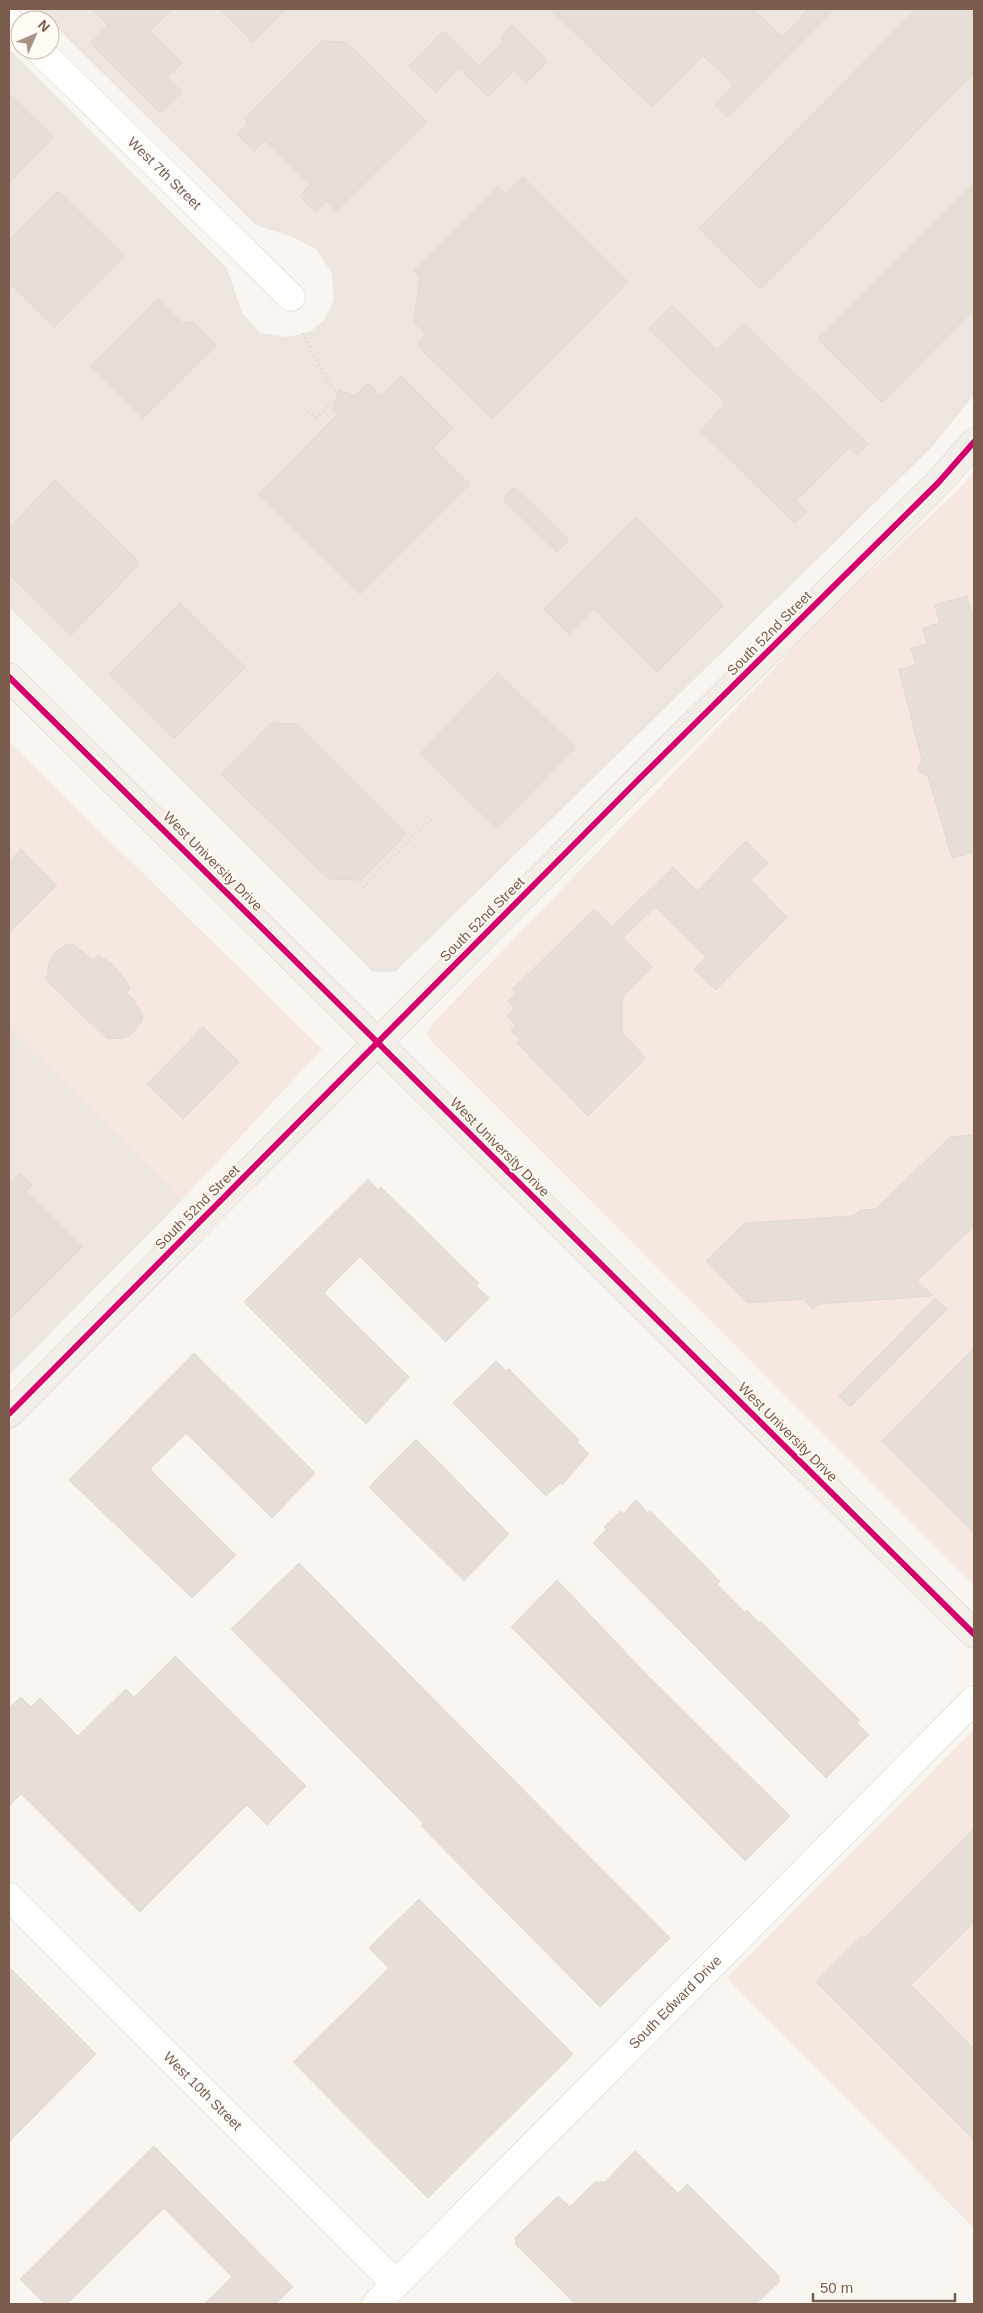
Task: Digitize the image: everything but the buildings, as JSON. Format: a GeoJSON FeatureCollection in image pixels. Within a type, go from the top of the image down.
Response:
{"type":"FeatureCollection","features":[{"type":"Feature","properties":{"kind":"main road","name":"South 52nd Street"},"geometry":{"type":"LineString","coordinates":[[9,1414],[378,1042],[938,483],[974,442]]}},
{"type":"Feature","properties":{"kind":"main road","name":"West University Drive"},"geometry":{"type":"LineString","coordinates":[[9,677],[974,1634]]}},
{"type":"Feature","properties":{"kind":"street","name":"West 7th Street"},"geometry":{"type":"LineString","coordinates":[[48,60],[292,297]]}},
{"type":"Feature","properties":{"kind":"street","name":"South Edward Drive"},"geometry":{"type":"LineString","coordinates":[[376,2304],[974,1700]]}},
{"type":"Feature","properties":{"kind":"street","name":"West 10th Street"},"geometry":{"type":"LineString","coordinates":[[9,1897],[396,2284]]}},
{"type":"Feature","properties":{"kind":"path"},"geometry":{"type":"LineString","coordinates":[[303,333],[330,385],[340,395],[316,418],[304,406]]}},
{"type":"Feature","properties":{"kind":"path"},"geometry":{"type":"LineString","coordinates":[[363,887],[434,817]]}},
{"type":"Feature","properties":{"kind":"shaded area"},"geometry":{"type":"Polygon","coordinates":[[[974,9],[974,395],[931,448],[395,972],[373,972],[9,607],[9,49],[10,60],[20,60],[227,268],[242,313],[260,333],[287,337],[310,332],[324,320],[334,300],[332,273],[316,249],[293,237],[256,225],[60,31],[60,10],[39,10],[974,9]]]}},
{"type":"Feature","properties":{"kind":"shaded area"},"geometry":{"type":"Polygon","coordinates":[[[974,471],[974,1585],[435,1045],[427,1034],[432,1024],[837,603],[958,490],[974,471]]]}},
{"type":"Feature","properties":{"kind":"shaded area"},"geometry":{"type":"Polygon","coordinates":[[[9,742],[322,1049],[182,1200],[9,1028],[9,742]]]}},
{"type":"Feature","properties":{"kind":"shaded area"},"geometry":{"type":"Polygon","coordinates":[[[9,1028],[182,1200],[9,1375],[9,1028]]]}},
{"type":"Feature","properties":{"kind":"shaded area"},"geometry":{"type":"Polygon","coordinates":[[[974,1729],[974,2228],[727,1978],[974,1729]]]}},
{"type":"Feature","properties":{"kind":"cycle path"},"geometry":{"type":"LineString","coordinates":[[9,1414],[638,780],[938,483],[974,442]]}},
{"type":"Feature","properties":{"kind":"cycle path"},"geometry":{"type":"LineString","coordinates":[[9,677],[974,1634]]}}]}
